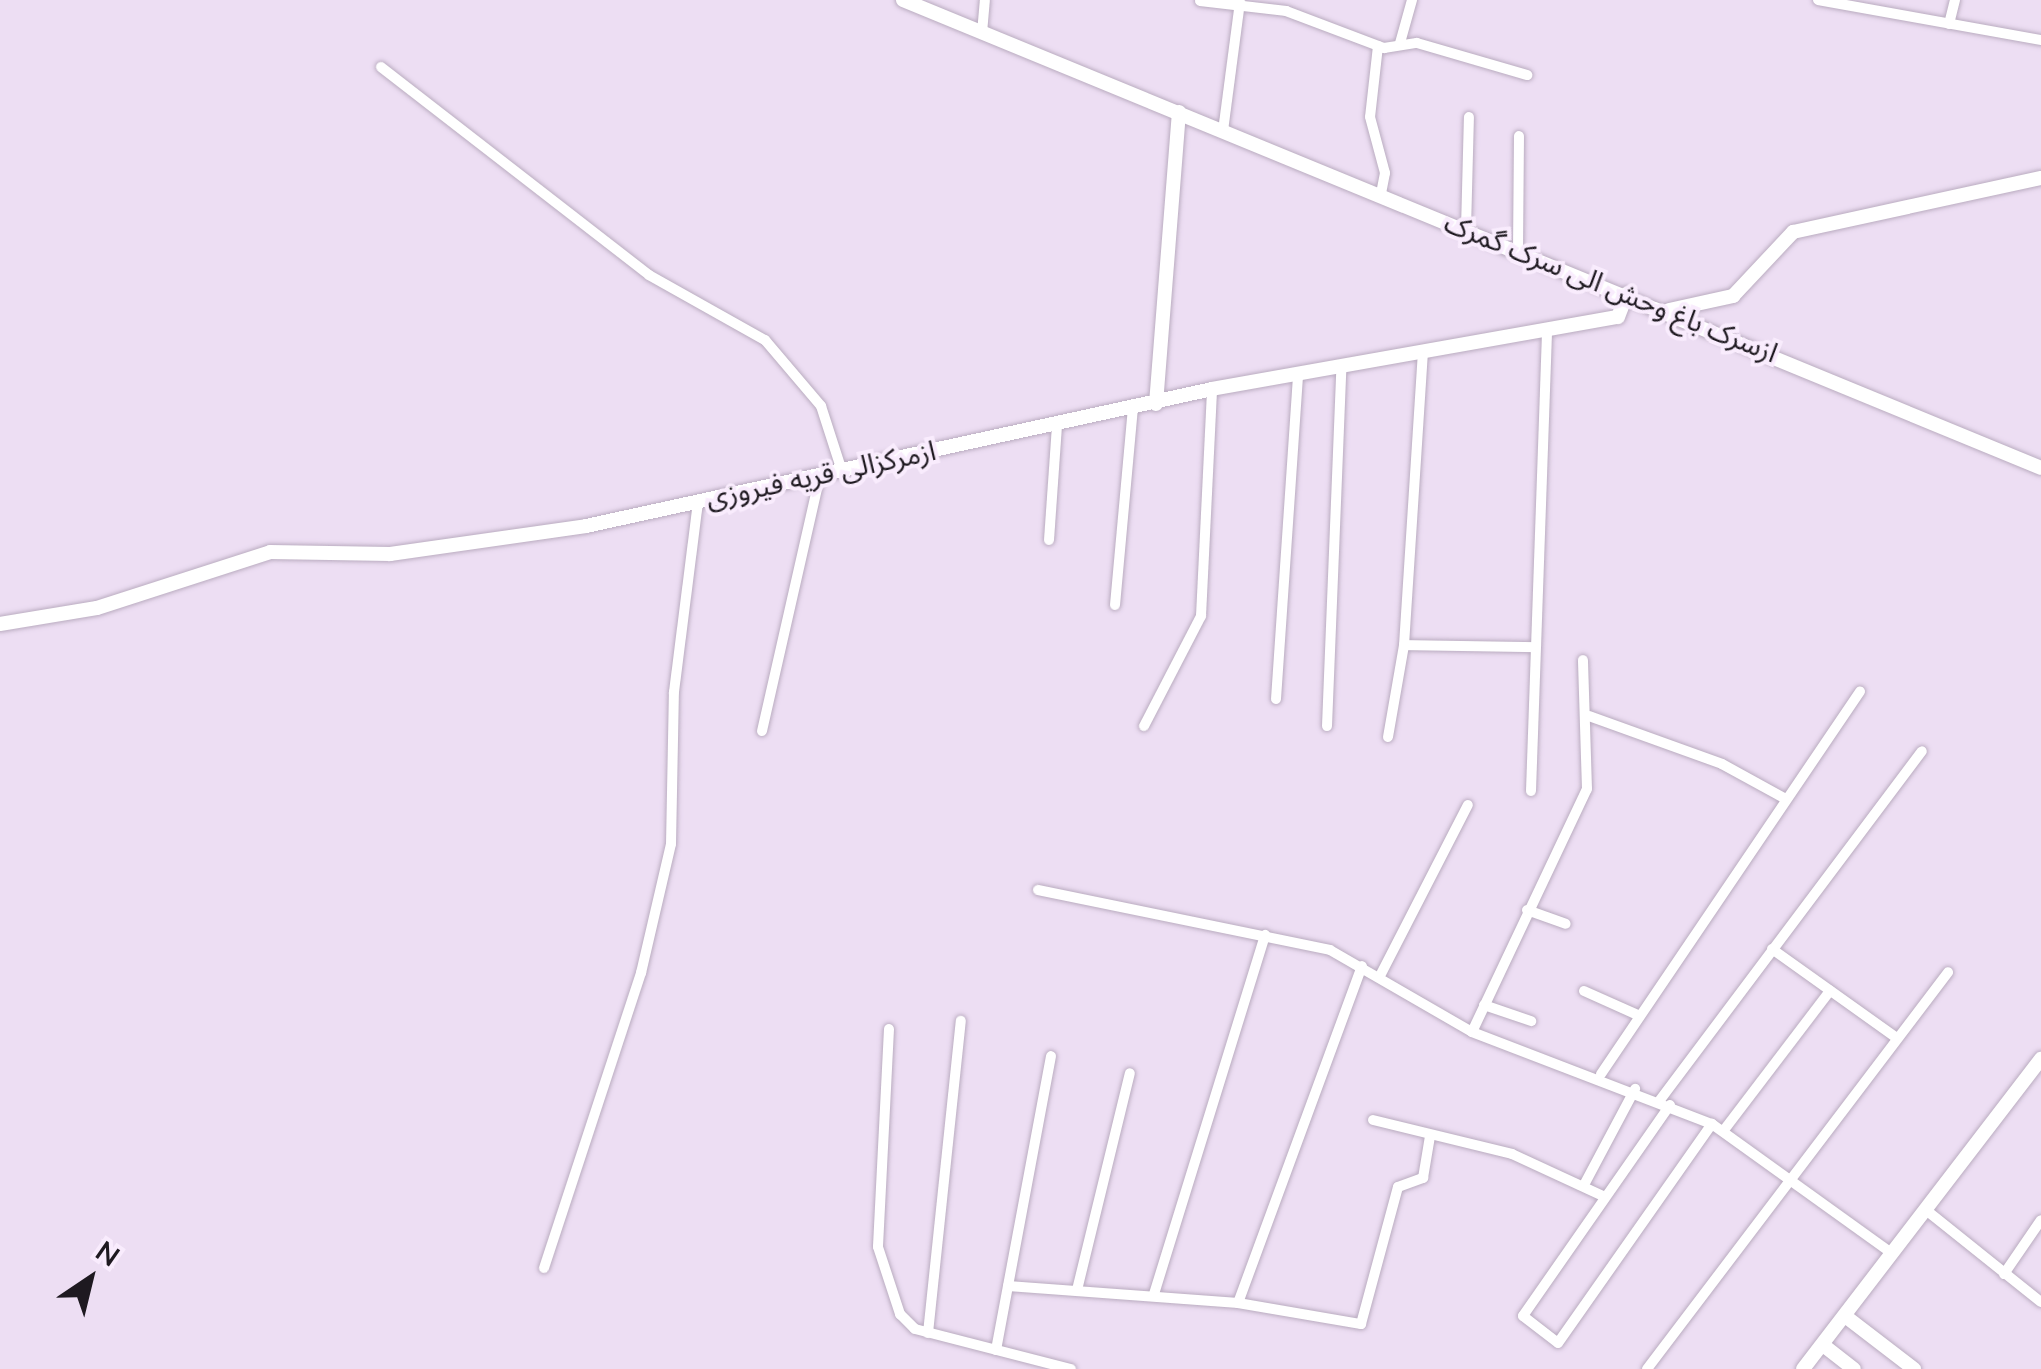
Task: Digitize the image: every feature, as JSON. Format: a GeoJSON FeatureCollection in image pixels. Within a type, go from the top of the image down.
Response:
{"type":"FeatureCollection","features":[{"type":"Feature","properties":{"kind":"main road","name":"ازسرک باغ وحش الی سرک گمرک"},"geometry":{"type":"LineString","coordinates":[[903,0],[1667,310],[2041,468]]}},
{"type":"Feature","properties":{"kind":"main road"},"geometry":{"type":"LineString","coordinates":[[1156,404],[1179,112]]}},
{"type":"Feature","properties":{"kind":"main road"},"geometry":{"type":"LineString","coordinates":[[1667,310],[1733,296],[1793,232],[2041,178]]}},
{"type":"Feature","properties":{"kind":"main road","name":"ازمرکزالی قریه فیروزی"},"geometry":{"type":"LineString","coordinates":[[0,624],[97,608],[270,552],[390,554],[698,502],[1212,389],[1342,370],[1618,318],[1627,294]]}},
{"type":"Feature","properties":{"kind":"main road"},"geometry":{"type":"LineString","coordinates":[[1804,1369],[2041,1059]]}},
{"type":"Feature","properties":{"kind":"main road"},"geometry":{"type":"LineString","coordinates":[[1845,1316],[1914,1369]]}},
{"type":"Feature","properties":{"kind":"main road"},"geometry":{"type":"LineString","coordinates":[[1823,1345],[1854,1369]]}},
{"type":"Feature","properties":{"kind":"street"},"geometry":{"type":"LineString","coordinates":[[982,33],[986,0]]}},
{"type":"Feature","properties":{"kind":"street"},"geometry":{"type":"LineString","coordinates":[[1400,43],[1412,0]]}},
{"type":"Feature","properties":{"kind":"street"},"geometry":{"type":"LineString","coordinates":[[1886,13],[1889,0]]}},
{"type":"Feature","properties":{"kind":"street"},"geometry":{"type":"LineString","coordinates":[[1950,24],[1955,0]]}},
{"type":"Feature","properties":{"kind":"street"},"geometry":{"type":"LineString","coordinates":[[1823,1],[2041,40]]}},
{"type":"Feature","properties":{"kind":"street"},"geometry":{"type":"LineString","coordinates":[[1200,2],[1240,2],[1286,10],[1378,46],[1400,43],[1527,75]]}},
{"type":"Feature","properties":{"kind":"street"},"geometry":{"type":"LineString","coordinates":[[1223,130],[1240,2]]}},
{"type":"Feature","properties":{"kind":"street"},"geometry":{"type":"LineString","coordinates":[[1378,46],[1370,117],[1385,173],[1380,194]]}},
{"type":"Feature","properties":{"kind":"street"},"geometry":{"type":"LineString","coordinates":[[380,67],[635,265],[765,340],[821,406],[842,471]]}},
{"type":"Feature","properties":{"kind":"street"},"geometry":{"type":"LineString","coordinates":[[1466,229],[1469,118]]}},
{"type":"Feature","properties":{"kind":"street"},"geometry":{"type":"LineString","coordinates":[[1518,136],[1518,250]]}},
{"type":"Feature","properties":{"kind":"street"},"geometry":{"type":"LineString","coordinates":[[1530,791],[1546,329]]}},
{"type":"Feature","properties":{"kind":"street"},"geometry":{"type":"LineString","coordinates":[[1388,737],[1404,646],[1423,355]]}},
{"type":"Feature","properties":{"kind":"street"},"geometry":{"type":"LineString","coordinates":[[1326,726],[1342,370]]}},
{"type":"Feature","properties":{"kind":"street"},"geometry":{"type":"LineString","coordinates":[[1276,699],[1298,375]]}},
{"type":"Feature","properties":{"kind":"street"},"geometry":{"type":"LineString","coordinates":[[1144,726],[1202,610],[1212,389]]}},
{"type":"Feature","properties":{"kind":"street"},"geometry":{"type":"LineString","coordinates":[[1115,606],[1132,408]]}},
{"type":"Feature","properties":{"kind":"street"},"geometry":{"type":"LineString","coordinates":[[1049,540],[1057,425]]}},
{"type":"Feature","properties":{"kind":"street"},"geometry":{"type":"LineString","coordinates":[[762,731],[820,476]]}},
{"type":"Feature","properties":{"kind":"street"},"geometry":{"type":"LineString","coordinates":[[544,1268],[641,973],[671,844],[674,692],[698,502]]}},
{"type":"Feature","properties":{"kind":"street"},"geometry":{"type":"LineString","coordinates":[[1404,646],[1536,647]]}},
{"type":"Feature","properties":{"kind":"street"},"geometry":{"type":"LineString","coordinates":[[1472,1032],[1586,789],[1589,716],[1583,660]]}},
{"type":"Feature","properties":{"kind":"street"},"geometry":{"type":"LineString","coordinates":[[1601,1074],[1860,692]]}},
{"type":"Feature","properties":{"kind":"street"},"geometry":{"type":"LineString","coordinates":[[1589,716],[1722,764],[1786,799]]}},
{"type":"Feature","properties":{"kind":"street"},"geometry":{"type":"LineString","coordinates":[[1712,1124],[1558,1344],[1523,1316],[1772,949],[1922,751]]}},
{"type":"Feature","properties":{"kind":"street"},"geometry":{"type":"LineString","coordinates":[[1381,974],[1468,805]]}},
{"type":"Feature","properties":{"kind":"street"},"geometry":{"type":"LineString","coordinates":[[1038,890],[1265,935],[1381,974],[1472,1032],[1601,1074],[1724,1130],[1890,1252]]}},
{"type":"Feature","properties":{"kind":"street"},"geometry":{"type":"LineString","coordinates":[[1527,910],[1566,924]]}},
{"type":"Feature","properties":{"kind":"street"},"geometry":{"type":"LineString","coordinates":[[1154,1294],[1265,935]]}},
{"type":"Feature","properties":{"kind":"street"},"geometry":{"type":"LineString","coordinates":[[1772,949],[1897,1038]]}},
{"type":"Feature","properties":{"kind":"street"},"geometry":{"type":"LineString","coordinates":[[1238,1303],[1362,966]]}},
{"type":"Feature","properties":{"kind":"street"},"geometry":{"type":"LineString","coordinates":[[1647,1369],[1948,972]]}},
{"type":"Feature","properties":{"kind":"street"},"geometry":{"type":"LineString","coordinates":[[1584,991],[1640,1016]]}},
{"type":"Feature","properties":{"kind":"street"},"geometry":{"type":"LineString","coordinates":[[1724,1130],[1830,991]]}},
{"type":"Feature","properties":{"kind":"street"},"geometry":{"type":"LineString","coordinates":[[1484,1005],[1530,1021]]}},
{"type":"Feature","properties":{"kind":"street"},"geometry":{"type":"LineString","coordinates":[[928,1333],[960,1021]]}},
{"type":"Feature","properties":{"kind":"street"},"geometry":{"type":"LineString","coordinates":[[889,1029],[878,1247],[900,1314],[928,1333],[1071,1369]]}},
{"type":"Feature","properties":{"kind":"street"},"geometry":{"type":"LineString","coordinates":[[996,1350],[1052,1056]]}},
{"type":"Feature","properties":{"kind":"street"},"geometry":{"type":"LineString","coordinates":[[1077,1290],[1130,1073]]}},
{"type":"Feature","properties":{"kind":"street"},"geometry":{"type":"LineString","coordinates":[[1584,1185],[1635,1088]]}},
{"type":"Feature","properties":{"kind":"street"},"geometry":{"type":"LineString","coordinates":[[1372,1120],[1512,1154],[1605,1197]]}},
{"type":"Feature","properties":{"kind":"street"},"geometry":{"type":"LineString","coordinates":[[1008,1286],[1238,1303],[1362,1324],[1398,1187],[1423,1178],[1430,1136]]}},
{"type":"Feature","properties":{"kind":"street"},"geometry":{"type":"LineString","coordinates":[[1926,1210],[2041,1302]]}},
{"type":"Feature","properties":{"kind":"street"},"geometry":{"type":"LineString","coordinates":[[2004,1274],[2041,1220]]}}]}
